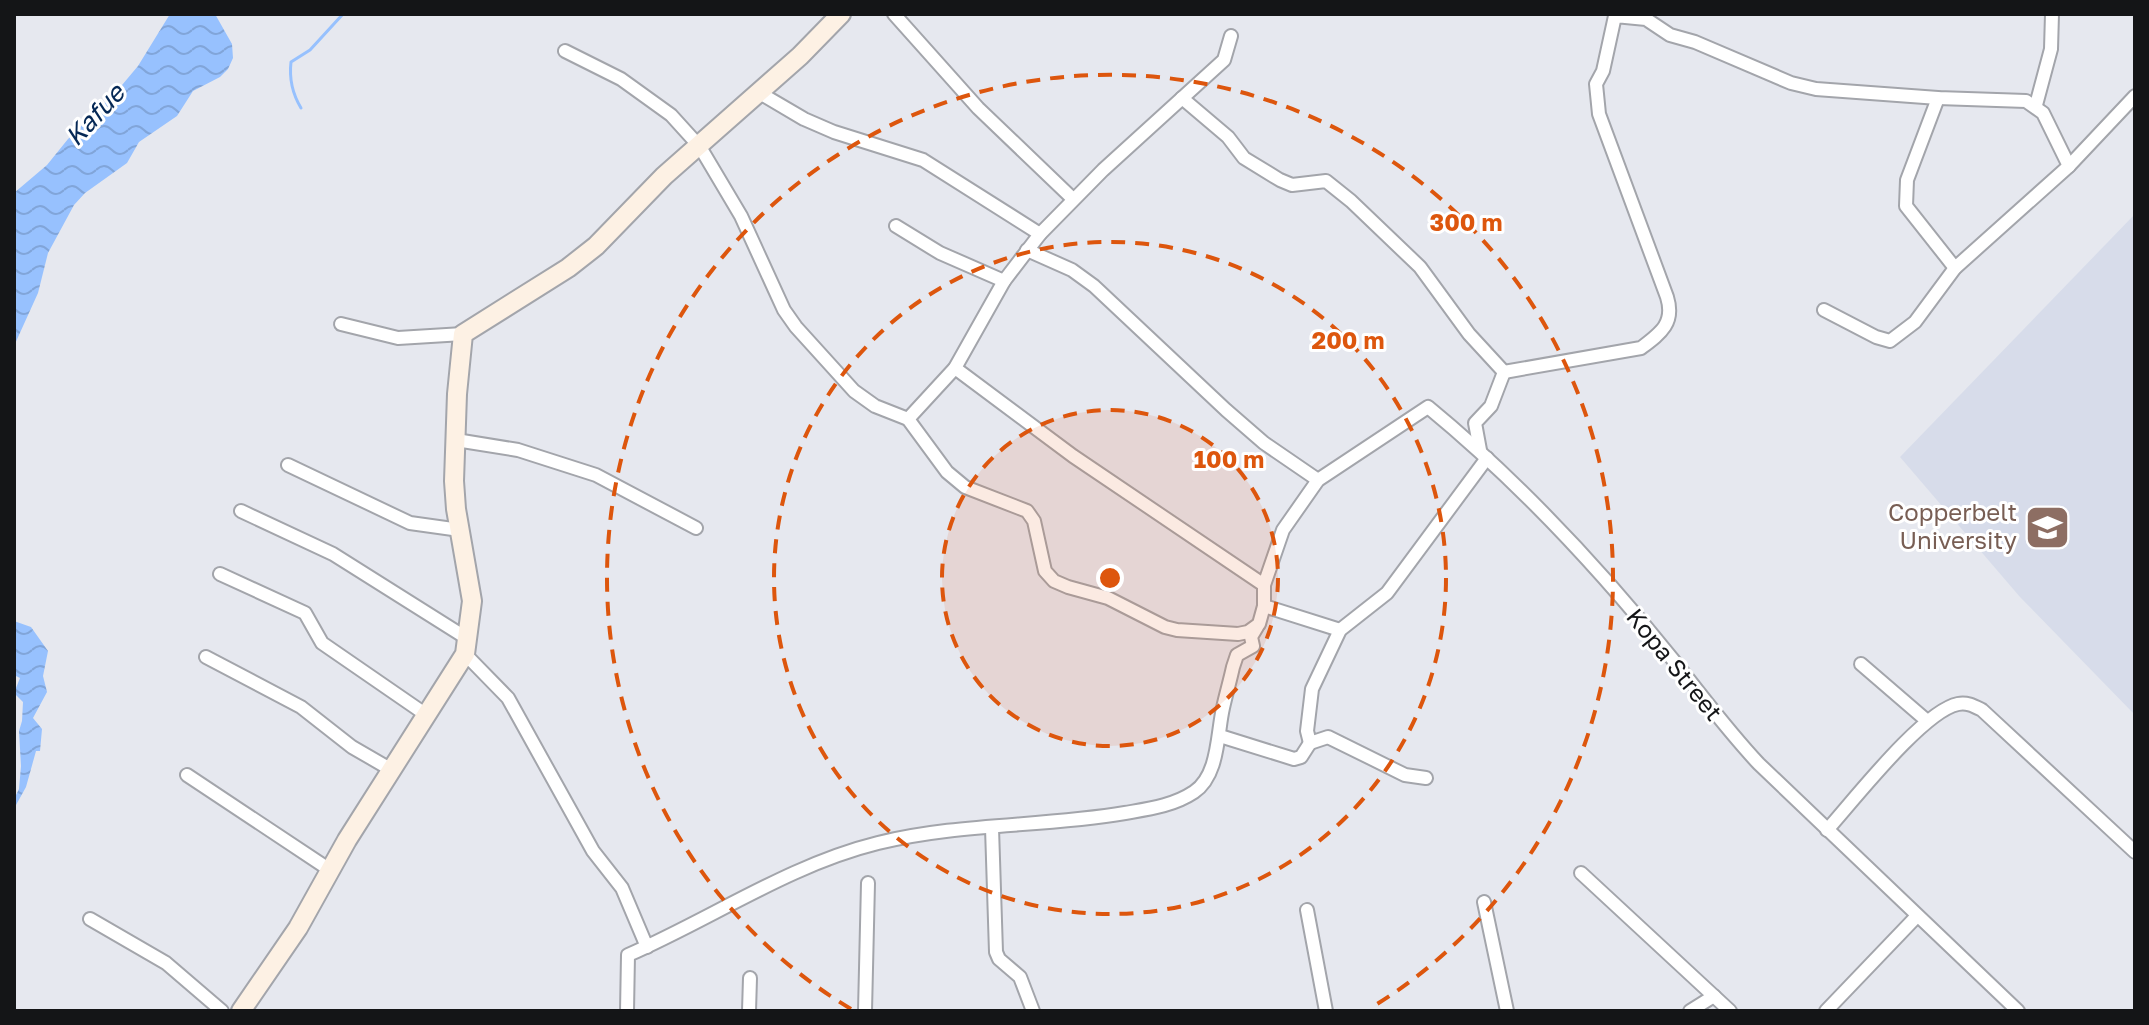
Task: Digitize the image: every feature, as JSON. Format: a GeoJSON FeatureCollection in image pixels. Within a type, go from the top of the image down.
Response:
{"type":"FeatureCollection","features":[{"type":"Feature","properties":{"kind":"street"},"geometry":{"type":"LineString","coordinates":[[341,324],[398,338],[463,334],[568,268],[596,246],[664,176],[800,56],[841,14]]}},
{"type":"Feature","properties":{"kind":"street"},"geometry":{"type":"LineString","coordinates":[[894,14],[978,108],[1073,199]]}},
{"type":"Feature","properties":{"kind":"street"},"geometry":{"type":"LineString","coordinates":[[2036,105],[2051,49],[2052,14]]}},
{"type":"Feature","properties":{"kind":"street"},"geometry":{"type":"LineString","coordinates":[[1504,372],[1641,348],[1656,337],[1667,323],[1671,310],[1667,297],[1608,141],[1595,98],[1615,16],[1646,19],[1670,35],[1695,42],[1791,83],[1816,89],[2016,100],[2036,105],[2069,166]]}},
{"type":"Feature","properties":{"kind":"street"},"geometry":{"type":"LineString","coordinates":[[908,419],[955,368],[1004,281],[1040,234],[1073,199],[1224,60],[1231,36]]}},
{"type":"Feature","properties":{"kind":"street"},"geometry":{"type":"LineString","coordinates":[[565,51],[621,79],[671,115],[700,147],[741,216],[784,310],[796,327],[854,391],[875,406],[908,419],[947,472],[965,487],[1027,511],[1034,521],[1045,571],[1054,581],[1108,598],[1177,630],[1238,634],[1248,632],[1259,624]]}},
{"type":"Feature","properties":{"kind":"street"},"geometry":{"type":"LineString","coordinates":[[758,92],[792,113],[834,132],[923,160],[1040,234]]}},
{"type":"Feature","properties":{"kind":"street"},"geometry":{"type":"LineString","coordinates":[[1824,310],[1890,341],[1915,322],[1955,268],[2069,166],[2135,96]]}},
{"type":"Feature","properties":{"kind":"street"},"geometry":{"type":"LineString","coordinates":[[1182,98],[1228,137],[1244,158],[1280,180],[1292,185],[1326,181],[1351,201],[1420,267],[1469,334],[1504,372]]}},
{"type":"Feature","properties":{"kind":"street"},"geometry":{"type":"LineString","coordinates":[[1938,98],[1907,180],[1906,206],[1955,268]]}},
{"type":"Feature","properties":{"kind":"street"},"geometry":{"type":"LineString","coordinates":[[896,226],[940,253],[1004,281]]}},
{"type":"Feature","properties":{"kind":"street"},"geometry":{"type":"LineString","coordinates":[[627,1011],[628,955],[711,912],[822,862],[876,844],[926,834],[1105,816],[1175,802],[1203,784],[1220,736],[1223,705],[1233,667],[1237,655],[1253,646],[1251,637],[1264,606],[1264,585],[1283,530],[1318,480],[1264,443],[1236,419],[1094,286],[1072,270],[1027,250]]}},
{"type":"Feature","properties":{"kind":"street"},"geometry":{"type":"LineString","coordinates":[[241,1011],[298,928],[466,646],[472,601],[456,509],[456,440],[463,334]]}},
{"type":"Feature","properties":{"kind":"street"},"geometry":{"type":"LineString","coordinates":[[955,368],[1073,456],[1264,585]]}},
{"type":"Feature","properties":{"kind":"street"},"geometry":{"type":"LineString","coordinates":[[1310,743],[1307,731],[1312,689],[1340,630],[1387,593],[1483,454],[1475,423],[1491,406],[1504,372]]}},
{"type":"Feature","properties":{"kind":"street","name":"Kopa Street"},"geometry":{"type":"LineString","coordinates":[[1318,480],[1428,407],[1483,454],[1615,591],[1724,727],[1827,830],[2018,1011]]}},
{"type":"Feature","properties":{"kind":"street"},"geometry":{"type":"LineString","coordinates":[[456,440],[518,450],[596,475],[696,528]]}},
{"type":"Feature","properties":{"kind":"street"},"geometry":{"type":"LineString","coordinates":[[288,465],[410,523],[460,530]]}},
{"type":"Feature","properties":{"kind":"street"},"geometry":{"type":"LineString","coordinates":[[241,511],[343,560],[466,646],[512,704],[593,851],[622,888],[647,947]]}},
{"type":"Feature","properties":{"kind":"street"},"geometry":{"type":"LineString","coordinates":[[220,574],[305,613],[322,643],[425,714]]}},
{"type":"Feature","properties":{"kind":"street"},"geometry":{"type":"LineString","coordinates":[[1264,606],[1340,630]]}},
{"type":"Feature","properties":{"kind":"street"},"geometry":{"type":"LineString","coordinates":[[206,657],[301,707],[352,747],[390,769]]}},
{"type":"Feature","properties":{"kind":"street"},"geometry":{"type":"LineString","coordinates":[[1861,664],[1926,720]]}},
{"type":"Feature","properties":{"kind":"street"},"geometry":{"type":"LineString","coordinates":[[1827,830],[1926,720],[1956,704],[1969,703],[1982,710],[2135,852]]}},
{"type":"Feature","properties":{"kind":"street"},"geometry":{"type":"LineString","coordinates":[[1220,736],[1294,759],[1301,757],[1310,743],[1328,737],[1405,775],[1426,778]]}},
{"type":"Feature","properties":{"kind":"street"},"geometry":{"type":"LineString","coordinates":[[187,775],[330,870]]}},
{"type":"Feature","properties":{"kind":"street"},"geometry":{"type":"LineString","coordinates":[[992,828],[996,952],[999,959],[1020,977],[1033,1011]]}},
{"type":"Feature","properties":{"kind":"street"},"geometry":{"type":"LineString","coordinates":[[1581,873],[1730,1011]]}},
{"type":"Feature","properties":{"kind":"street"},"geometry":{"type":"LineString","coordinates":[[865,1011],[868,883]]}},
{"type":"Feature","properties":{"kind":"street"},"geometry":{"type":"LineString","coordinates":[[1484,902],[1507,1011]]}},
{"type":"Feature","properties":{"kind":"street"},"geometry":{"type":"LineString","coordinates":[[1307,910],[1326,1011]]}},
{"type":"Feature","properties":{"kind":"street"},"geometry":{"type":"LineString","coordinates":[[1826,1011],[1917,916]]}},
{"type":"Feature","properties":{"kind":"street"},"geometry":{"type":"LineString","coordinates":[[90,919],[166,963],[222,1011]]}},
{"type":"Feature","properties":{"kind":"street"},"geometry":{"type":"LineString","coordinates":[[749,1011],[750,978]]}},
{"type":"Feature","properties":{"kind":"street"},"geometry":{"type":"LineString","coordinates":[[1690,1011],[1714,996]]}},
{"type":"Feature","properties":{"kind":"shaded area","name":"Copperbelt University"},"geometry":{"type":"Polygon","coordinates":[[[2135,214],[2135,715],[2020,597],[1900,457],[2135,214]]]}},
{"type":"Feature","properties":{"kind":"water","name":"Kafue"},"geometry":{"type":"Polygon","coordinates":[[[170,14],[215,14],[232,44],[233,58],[228,69],[220,77],[193,91],[177,116],[139,142],[127,163],[85,193],[74,205],[48,253],[38,293],[14,346],[14,193],[47,165],[68,139],[117,91],[138,66],[170,14]]]}},
{"type":"Feature","properties":{"kind":"water"},"geometry":{"type":"Polygon","coordinates":[[[14,621],[31,627],[48,651],[43,676],[47,692],[33,718],[42,729],[40,751],[36,751],[14,818],[14,799],[19,789],[21,766],[19,731],[23,702],[14,693],[20,678],[14,675],[14,621]]]}},
{"type":"Feature","properties":{"kind":"waterway"},"geometry":{"type":"LineString","coordinates":[[301,108],[292,86],[291,62],[310,50],[343,14]]}},
{"type":"Feature","properties":{"kind":"place","name":"Copperbelt University"},"geometry":{"type":"Point","coordinates":[2048,527]}}]}
